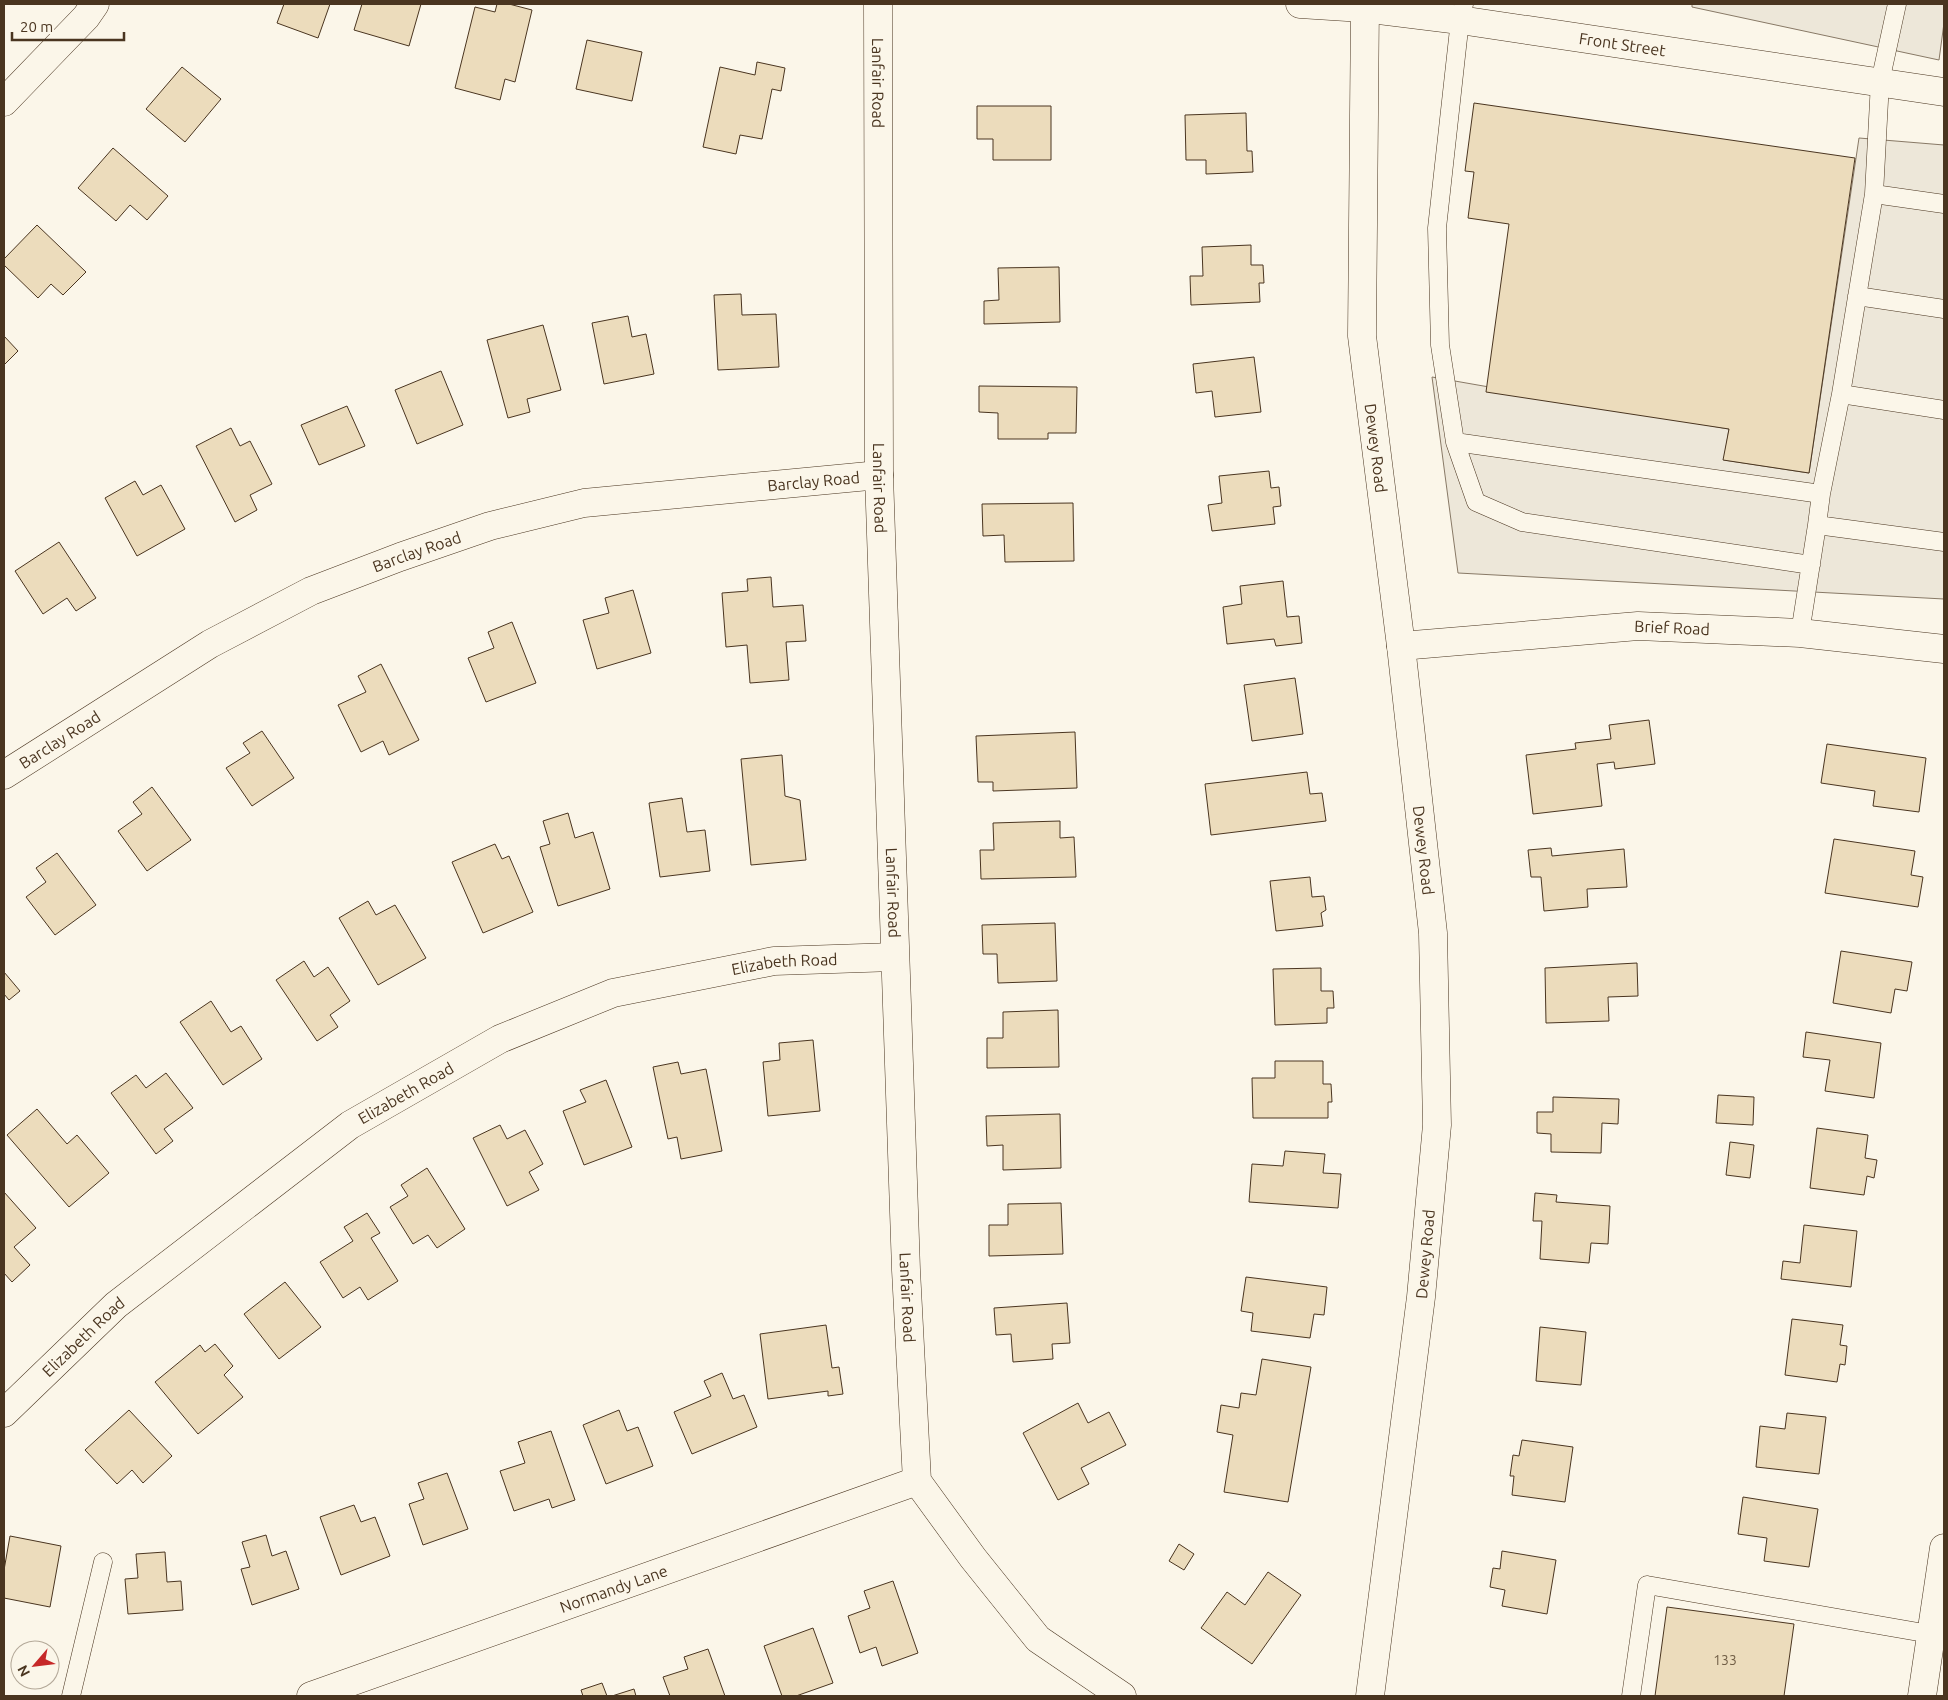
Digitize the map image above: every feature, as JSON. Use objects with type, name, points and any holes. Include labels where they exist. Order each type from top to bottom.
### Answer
[{"type":"main road","points":[[4,102],[86,17],[95,4]]},
{"type":"main road","name":"Lanfair Road","points":[[878,4],[879,475],[894,958],[906,1270],[917,1481]]},
{"type":"main road","name":"Front Street","points":[[1300,4],[1462,12],[1944,92]]},
{"type":"main road","name":"Dewey Road","points":[[1364,6],[1362,336],[1401,646],[1432,933],[1437,1125],[1422,1297],[1370,1696]]},
{"type":"main road","name":"Barclay Road","points":[[4,775],[210,644],[311,590],[490,526],[584,503],[879,475]]},
{"type":"main road","name":"Brief Road","points":[[1401,646],[1638,626],[1800,634],[1944,650]]},
{"type":"main road","name":"Elizabeth Road","points":[[4,1413],[116,1304],[350,1124],[500,1039],[613,993],[774,961],[894,958]]},
{"type":"main road","points":[[917,1481],[973,1558],[1038,1639],[1122,1696]]},
{"type":"main road","name":"Normandy Lane","points":[[312,1696],[917,1481]]},
{"type":"main road","points":[[1922,1696],[1944,1548]]},
{"type":"lane","points":[[1800,634],[1821,494],[1841,394],[1874,194],[1880,82],[1897,4]]},
{"type":"lane","points":[[1462,12],[1437,228],[1440,345],[1455,442],[1476,502],[1522,522],[1810,565]]},
{"type":"lane","points":[[1874,194],[1944,204]]},
{"type":"lane","points":[[1857,296],[1944,309]]},
{"type":"lane","points":[[1841,394],[1944,410]]},
{"type":"lane","points":[[1455,442],[1821,494]]},
{"type":"lane","points":[[1817,525],[1944,542]]},
{"type":"lane","points":[[71,1696],[103,1562]]},
{"type":"lane","points":[[1631,1696],[1647,1585],[1930,1634]]},
{"type":"shaded area","points":[[1692,4],[1944,4],[1944,23],[1939,60],[1692,7]]},
{"type":"shaded area","points":[[1859,138],[1944,145],[1944,599],[1458,573],[1432,377],[1729,429],[1724,460],[1809,473]]},
{"type":"building","points":[[284,4],[330,4],[318,38],[277,23]]},
{"type":"building","points":[[362,4],[421,4],[409,46],[354,30]]},
{"type":"building","points":[[497,4],[509,4],[532,10],[515,82],[505,79],[500,100],[455,88],[475,7],[495,12]]},
{"type":"building","points":[[587,40],[642,52],[632,101],[576,89]]},
{"type":"building","points":[[757,62],[785,68],[781,91],[772,89],[762,139],[740,135],[736,154],[703,147],[720,67],[755,75]]},
{"type":"building","points":[[182,67],[221,99],[185,142],[146,109]]},
{"type":"building","points":[[1474,103],[1855,158],[1809,473],[1723,460],[1729,429],[1486,392],[1509,224],[1468,218],[1474,172],[1465,171]]},
{"type":"building","points":[[977,106],[1051,106],[1051,160],[993,160],[993,139],[977,139]]},
{"type":"building","points":[[1246,113],[1247,151],[1252,151],[1253,172],[1206,174],[1206,160],[1186,160],[1185,115]]},
{"type":"building","points":[[113,148],[168,196],[147,220],[130,205],[116,221],[78,188]]},
{"type":"building","points":[[37,225],[86,272],[63,295],[51,284],[38,298],[4,265],[4,259]]},
{"type":"building","points":[[1251,245],[1251,265],[1263,265],[1264,283],[1259,283],[1260,302],[1191,305],[1190,276],[1203,276],[1202,247]]},
{"type":"building","points":[[1059,267],[1060,322],[984,324],[984,301],[999,300],[998,268]]},
{"type":"building","points":[[741,294],[742,315],[776,314],[779,367],[718,370],[714,295]]},
{"type":"building","points":[[628,316],[632,337],[646,334],[654,374],[604,384],[592,323]]},
{"type":"building","points":[[543,325],[561,390],[527,399],[530,412],[508,418],[487,340]]},
{"type":"building","points":[[4,336],[18,351],[4,365]]},
{"type":"building","points":[[1254,357],[1261,412],[1215,417],[1212,391],[1196,393],[1193,364]]},
{"type":"building","points":[[441,371],[463,425],[417,444],[395,390]]},
{"type":"building","points":[[979,386],[1077,387],[1076,433],[1048,433],[1048,439],[998,439],[998,413],[979,412]]},
{"type":"building","points":[[347,406],[365,446],[319,465],[301,425]]},
{"type":"building","points":[[231,428],[240,446],[250,441],[272,484],[250,495],[257,510],[235,522],[196,446]]},
{"type":"building","points":[[1269,471],[1271,488],[1279,487],[1281,506],[1273,507],[1275,524],[1212,531],[1208,505],[1222,503],[1219,476]]},
{"type":"building","points":[[135,481],[143,495],[161,485],[185,529],[137,556],[105,498]]},
{"type":"building","points":[[1073,503],[1074,561],[1005,562],[1004,535],[983,536],[982,504]]},
{"type":"building","points":[[59,542],[96,598],[76,611],[67,598],[43,614],[15,571]]},
{"type":"building","points":[[771,577],[773,607],[803,605],[806,641],[786,642],[789,680],[750,683],[747,645],[726,647],[722,593],[748,591],[747,579]]},
{"type":"building","points":[[1283,581],[1287,617],[1299,616],[1302,643],[1276,646],[1274,639],[1227,644],[1223,607],[1242,604],[1240,586]]},
{"type":"building","points":[[633,590],[651,653],[597,669],[583,620],[609,613],[605,598]]},
{"type":"building","points":[[512,622],[536,683],[486,702],[468,658],[494,648],[488,632]]},
{"type":"building","points":[[381,664],[419,740],[389,755],[383,741],[361,752],[338,705],[366,692],[358,676]]},
{"type":"building","points":[[1295,678],[1303,734],[1252,741],[1244,685]]},
{"type":"building","points":[[1649,720],[1655,764],[1615,769],[1614,762],[1597,764],[1602,806],[1533,814],[1526,755],[1576,749],[1575,743],[1611,739],[1609,725]]},
{"type":"building","points":[[262,731],[294,778],[252,806],[226,768],[250,753],[243,743]]},
{"type":"building","points":[[1075,732],[1077,788],[993,791],[993,782],[978,782],[976,736]]},
{"type":"building","points":[[1827,744],[1926,758],[1919,812],[1873,806],[1875,791],[1821,783]]},
{"type":"building","points":[[782,755],[785,796],[800,800],[806,860],[751,865],[741,759]]},
{"type":"building","points":[[1307,772],[1310,794],[1322,793],[1326,821],[1211,835],[1205,784]]},
{"type":"building","points":[[152,787],[191,840],[147,871],[118,831],[142,814],[133,802]]},
{"type":"building","points":[[682,798],[687,832],[705,830],[710,871],[660,877],[649,803]]},
{"type":"building","points":[[568,813],[575,838],[593,832],[610,889],[558,906],[540,847],[550,844],[543,821]]},
{"type":"building","points":[[1060,821],[1060,838],[1074,837],[1076,877],[981,879],[980,850],[994,850],[993,823]]},
{"type":"building","points":[[1834,839],[1915,851],[1911,875],[1923,877],[1918,907],[1825,893]]},
{"type":"building","points":[[495,844],[502,859],[509,856],[533,912],[483,933],[452,862]]},
{"type":"building","points":[[1551,848],[1552,856],[1624,849],[1627,887],[1587,889],[1588,907],[1544,911],[1541,877],[1531,877],[1528,850]]},
{"type":"building","points":[[57,853],[96,905],[55,935],[26,897],[46,882],[36,868]]},
{"type":"building","points":[[1310,877],[1312,897],[1324,896],[1326,910],[1321,913],[1323,926],[1276,931],[1270,881]]},
{"type":"building","points":[[368,901],[376,915],[395,905],[426,958],[378,985],[339,918]]},
{"type":"building","points":[[1055,923],[1057,981],[998,983],[997,954],[983,954],[982,925]]},
{"type":"building","points":[[1841,951],[1912,962],[1907,991],[1895,989],[1891,1013],[1833,1003]]},
{"type":"building","points":[[304,961],[314,977],[328,967],[350,1001],[330,1015],[338,1027],[317,1041],[276,980]]},
{"type":"building","points":[[1637,963],[1638,996],[1608,997],[1609,1021],[1546,1023],[1545,968]]},
{"type":"building","points":[[1321,968],[1321,991],[1333,991],[1334,1008],[1327,1008],[1327,1023],[1275,1025],[1273,969]]},
{"type":"building","points":[[4,972],[20,991],[9,1000],[4,994]]},
{"type":"building","points":[[211,1001],[231,1032],[241,1026],[262,1059],[223,1085],[180,1022]]},
{"type":"building","points":[[1058,1010],[1059,1067],[987,1068],[987,1038],[1003,1038],[1003,1012]]},
{"type":"building","points":[[1806,1032],[1881,1043],[1874,1098],[1825,1091],[1830,1060],[1803,1057]]},
{"type":"building","points":[[813,1040],[820,1111],[768,1116],[763,1062],[780,1060],[779,1043]]},
{"type":"building","points":[[1275,1061],[1323,1061],[1323,1084],[1331,1084],[1332,1102],[1328,1102],[1328,1118],[1253,1118],[1252,1078],[1275,1078]]},
{"type":"building","points":[[678,1062],[681,1074],[706,1069],[722,1151],[681,1159],[677,1137],[668,1139],[653,1067]]},
{"type":"building","points":[[166,1073],[193,1108],[164,1129],[173,1141],[156,1154],[111,1093],[136,1075],[146,1088]]},
{"type":"building","points":[[606,1080],[632,1147],[584,1165],[563,1111],[586,1102],[580,1090]]},
{"type":"building","points":[[1718,1095],[1754,1097],[1753,1125],[1716,1123]]},
{"type":"building","points":[[1553,1097],[1619,1099],[1618,1124],[1602,1123],[1601,1153],[1551,1152],[1551,1134],[1537,1133],[1537,1112],[1553,1112]]},
{"type":"building","points":[[37,1109],[67,1144],[77,1135],[109,1173],[69,1207],[7,1135]]},
{"type":"building","points":[[1060,1114],[1061,1168],[1003,1170],[1003,1145],[987,1146],[986,1116]]},
{"type":"building","points":[[500,1125],[507,1139],[525,1130],[543,1164],[529,1172],[539,1190],[507,1206],[473,1138]]},
{"type":"building","points":[[1817,1128],[1868,1135],[1865,1158],[1877,1160],[1874,1178],[1867,1176],[1864,1195],[1810,1188]]},
{"type":"building","points":[[1730,1142],[1754,1145],[1750,1178],[1726,1175]]},
{"type":"building","points":[[1285,1151],[1325,1154],[1323,1173],[1341,1174],[1338,1208],[1249,1202],[1252,1164],[1283,1166]]},
{"type":"building","points":[[427,1168],[465,1229],[437,1248],[428,1235],[413,1244],[390,1207],[408,1196],[401,1185]]},
{"type":"building","points":[[4,1192],[36,1228],[14,1247],[30,1265],[12,1282],[4,1273]]},
{"type":"building","points":[[1535,1193],[1557,1195],[1556,1202],[1610,1206],[1608,1244],[1591,1243],[1589,1263],[1540,1259],[1542,1221],[1533,1221]]},
{"type":"building","points":[[1061,1203],[1063,1254],[989,1256],[989,1225],[1008,1225],[1008,1204]]},
{"type":"building","points":[[367,1213],[380,1233],[371,1238],[398,1281],[368,1300],[360,1287],[343,1298],[320,1262],[353,1241],[344,1227]]},
{"type":"building","points":[[1804,1225],[1857,1231],[1851,1287],[1781,1279],[1783,1261],[1800,1263]]},
{"type":"building","points":[[1246,1277],[1327,1287],[1324,1315],[1314,1314],[1310,1338],[1251,1331],[1253,1313],[1241,1311]]},
{"type":"building","points":[[285,1282],[321,1327],[279,1359],[244,1314]]},
{"type":"building","points":[[1067,1303],[1070,1343],[1052,1344],[1053,1359],[1013,1362],[1011,1334],[996,1335],[994,1308]]},
{"type":"building","points":[[1792,1319],[1843,1325],[1840,1345],[1847,1346],[1845,1365],[1840,1364],[1837,1382],[1785,1375]]},
{"type":"building","points":[[826,1325],[832,1368],[839,1367],[843,1394],[828,1396],[828,1391],[768,1399],[760,1334]]},
{"type":"building","points":[[1540,1327],[1586,1332],[1581,1385],[1536,1381]]},
{"type":"building","points":[[215,1344],[233,1366],[224,1375],[243,1397],[198,1434],[155,1382],[200,1345],[205,1352]]},
{"type":"building","points":[[1262,1359],[1311,1367],[1288,1502],[1224,1492],[1233,1435],[1217,1432],[1221,1405],[1239,1408],[1241,1393],[1256,1395]]},
{"type":"building","points":[[722,1373],[733,1399],[744,1395],[757,1427],[692,1454],[674,1412],[711,1396],[704,1381]]},
{"type":"building","points":[[1078,1403],[1088,1423],[1109,1412],[1126,1445],[1081,1468],[1089,1484],[1058,1500],[1023,1433]]},
{"type":"building","points":[[129,1410],[172,1456],[143,1483],[132,1470],[117,1484],[85,1450]]},
{"type":"building","points":[[619,1410],[627,1431],[638,1427],[653,1466],[606,1484],[583,1425]]},
{"type":"building","points":[[1787,1413],[1826,1417],[1819,1474],[1756,1467],[1760,1426],[1785,1429]]},
{"type":"building","points":[[551,1431],[575,1500],[552,1508],[549,1499],[514,1511],[500,1471],[525,1463],[518,1442]]},
{"type":"building","points":[[1522,1440],[1573,1447],[1565,1502],[1512,1495],[1514,1476],[1510,1476],[1513,1455],[1519,1456]]},
{"type":"building","points":[[447,1473],[468,1529],[423,1545],[409,1504],[424,1499],[418,1483]]},
{"type":"building","points":[[1743,1497],[1818,1509],[1809,1567],[1764,1561],[1767,1538],[1738,1534]]},
{"type":"building","points":[[354,1505],[361,1522],[375,1517],[390,1556],[341,1575],[320,1517]]},
{"type":"building","points":[[266,1535],[272,1556],[286,1551],[299,1589],[252,1605],[241,1569],[250,1567],[242,1542]]},
{"type":"building","points":[[10,1536],[61,1546],[50,1607],[4,1598],[4,1570]]},
{"type":"building","points":[[1179,1544],[1194,1554],[1184,1570],[1169,1561]]},
{"type":"building","points":[[1502,1551],[1556,1560],[1547,1614],[1502,1606],[1505,1590],[1490,1587],[1493,1568],[1500,1569]]},
{"type":"building","points":[[165,1552],[167,1582],[181,1581],[183,1610],[128,1614],[125,1579],[138,1578],[136,1554]]},
{"type":"building","points":[[1268,1572],[1301,1595],[1252,1664],[1201,1628],[1227,1592],[1245,1605]]},
{"type":"building","points":[[893,1581],[918,1653],[882,1666],[876,1647],[860,1653],[848,1616],[870,1608],[864,1591]]},
{"type":"building","points":[[1667,1607],[1794,1624],[1784,1696],[1655,1696]]},
{"type":"building","points":[[813,1628],[833,1683],[796,1696],[782,1696],[764,1646]]},
{"type":"building","points":[[708,1649],[725,1696],[670,1696],[663,1677],[688,1669],[684,1657]]},
{"type":"building","points":[[602,1683],[607,1696],[583,1696],[581,1690]]},
{"type":"building","points":[[634,1689],[636,1696],[612,1696]]}]
